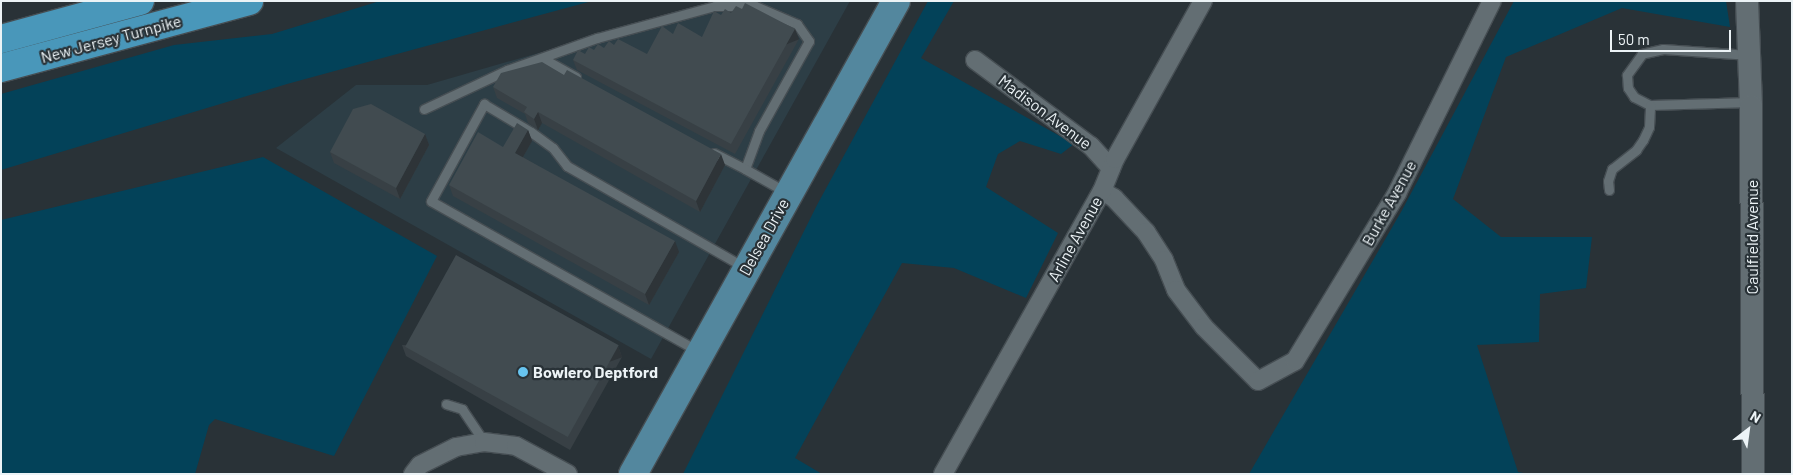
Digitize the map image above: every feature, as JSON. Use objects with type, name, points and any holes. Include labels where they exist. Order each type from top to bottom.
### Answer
[{"type":"highway","name":"New Jersey Turnpike","points":[[1,39],[140,1]]},
{"type":"highway","name":"New Jersey Turnpike","points":[[1,68],[249,1]]},
{"type":"main road","name":"Delsea Drive","points":[[633,474],[896,1]]},
{"type":"street","name":"Arline Avenue","points":[[943,474],[1102,190],[1111,168],[1202,1]]},
{"type":"street","name":"Burke Avenue","points":[[1102,190],[1114,198],[1146,232],[1164,260],[1176,290],[1204,327],[1258,380],[1295,361],[1397,193],[1492,1]]},
{"type":"street","name":"Caulfield Avenue","points":[[1747,1],[1751,102],[1753,474]]},
{"type":"street","name":"Madison Avenue","points":[[976,60],[1091,146],[1111,168]]},
{"type":"street","points":[[413,474],[420,465],[456,447],[484,442],[516,446],[568,474]]},
{"type":"lane","points":[[424,109],[452,93],[597,38],[715,6],[755,6],[797,24],[809,41],[759,131],[745,169]]},
{"type":"lane","points":[[1749,55],[1663,49],[1642,54],[1627,74],[1628,88],[1634,97],[1650,105],[1751,102]]},
{"type":"lane","points":[[542,58],[585,82]]},
{"type":"lane","points":[[700,352],[431,201],[484,104],[531,132],[553,148],[566,166],[747,268]]},
{"type":"lane","points":[[1609,190],[1608,181],[1612,169],[1636,150],[1646,133],[1650,105]]},
{"type":"lane","points":[[704,148],[789,194]]},
{"type":"lane","points":[[446,404],[462,409],[484,442]]},
{"type":"shaded area","points":[[380,1],[592,1],[287,84],[1,170],[1,94],[174,45],[272,34]]},
{"type":"shaded area","points":[[719,1],[850,1],[651,359],[276,148],[356,85],[427,85]]},
{"type":"shaded area","points":[[928,1],[954,1],[921,58],[1074,144],[1061,154],[1020,141],[998,154],[986,187],[1058,233],[1026,298],[954,268],[902,263],[795,458],[822,474],[683,474],[817,205]]},
{"type":"shaded area","points":[[1514,1],[1726,1],[1730,27],[1622,8],[1506,57],[1453,199],[1501,237],[1592,237],[1586,288],[1540,294],[1539,342],[1477,345],[1518,472],[1528,474],[1249,474],[1401,212]]},
{"type":"shaded area","points":[[263,157],[437,256],[334,456],[215,419],[209,425],[195,474],[1,474],[1,220]]},
{"type":"building","points":[[745,3],[795,29],[731,144],[573,60],[578,50],[585,54],[589,47],[594,50],[598,44],[604,48],[609,41],[614,45],[618,39],[647,54],[662,26],[673,34],[678,23],[702,37],[714,11],[721,15],[725,9],[731,13],[736,6],[742,9]]},
{"type":"building","points":[[542,62],[564,75],[567,70],[721,154],[696,201],[538,112],[534,119],[524,112],[527,107],[493,87],[501,73]]},
{"type":"building","points":[[371,104],[425,134],[396,188],[330,152],[353,109]]},
{"type":"building","points":[[517,123],[528,130],[515,153],[675,241],[645,294],[449,185],[478,132],[503,147]]},
{"type":"building","name":"Bowlero Deptford","points":[[456,255],[619,345],[568,437],[405,347]]},
{"type":"place","name":"Bowlero Deptford","points":[[523,372]]}]
